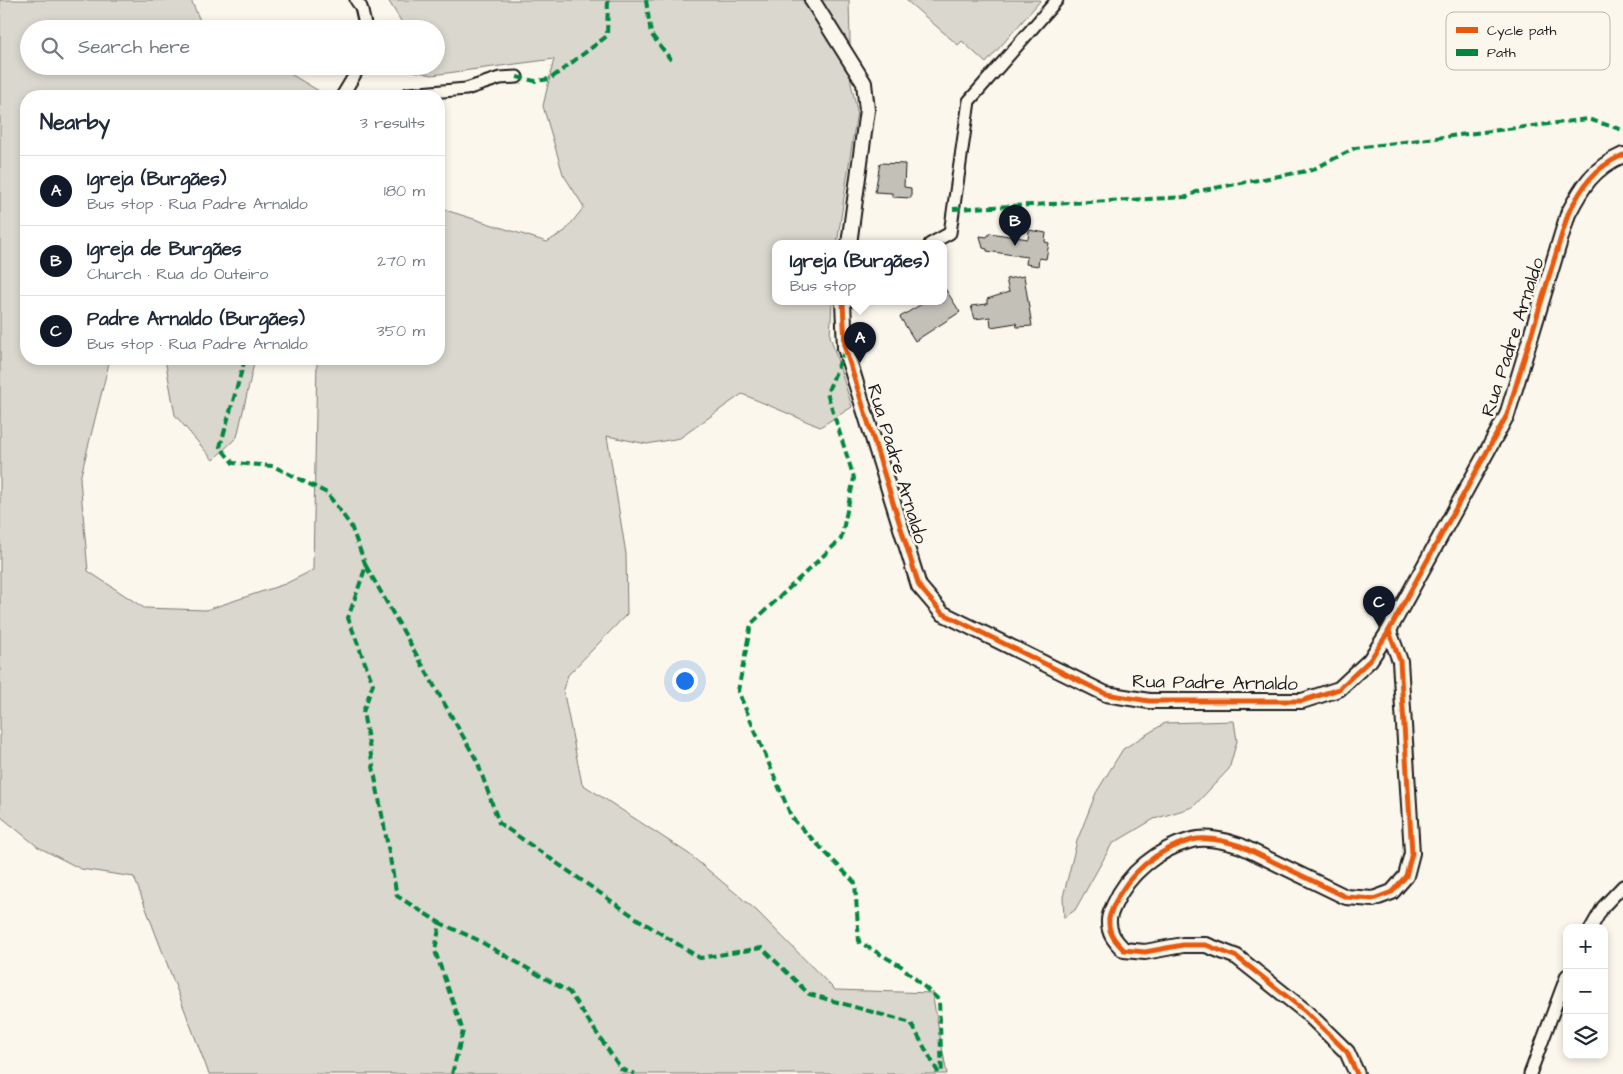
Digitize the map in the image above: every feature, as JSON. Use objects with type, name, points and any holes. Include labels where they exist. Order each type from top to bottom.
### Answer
[{"type":"street","points":[[356,0],[361,8],[364,20]]},
{"type":"street","points":[[812,0],[864,83],[867,110],[850,240]]},
{"type":"street","points":[[937,240],[950,232],[969,101],[1057,0]]},
{"type":"street","points":[[346,90],[355,75]]},
{"type":"street","points":[[445,91],[466,89],[500,78],[517,77]]},
{"type":"street","name":"Rua Padre Arnaldo","points":[[843,305],[845,348],[919,586],[942,613],[1106,694],[1149,701],[1302,701],[1339,688],[1370,660],[1389,631],[1506,415],[1568,214],[1582,185],[1611,160],[1623,155]]},
{"type":"street","points":[[1357,1074],[1347,1052],[1305,1011],[1237,957],[1206,945],[1183,945],[1146,952],[1124,950],[1112,938],[1108,919],[1118,898],[1140,867],[1164,850],[1193,840],[1223,840],[1241,846],[1346,896],[1373,899],[1392,892],[1406,876],[1412,853],[1400,662],[1389,631]]},
{"type":"street","points":[[1593,924],[1603,907],[1623,886]]},
{"type":"street","points":[[1530,1074],[1563,986]]},
{"type":"shaded area","points":[[0,0],[191,0],[200,20],[20,20],[20,75],[292,75],[317,90],[20,90],[20,365],[108,365],[80,479],[88,571],[144,608],[206,610],[285,584],[313,570],[317,365],[445,365],[445,210],[547,242],[565,231],[584,207],[563,174],[543,106],[554,59],[445,73],[445,20],[400,20],[388,0],[849,0],[851,83],[857,111],[838,240],[772,240],[772,305],[832,305],[830,336],[852,407],[820,427],[742,394],[680,438],[647,444],[607,436],[626,554],[627,614],[568,675],[563,689],[582,784],[689,854],[757,911],[835,990],[932,993],[947,1074],[209,1074],[134,877],[81,869],[38,847],[0,816]]},
{"type":"shaded area","points":[[906,0],[1041,0],[986,63],[962,41],[958,45]]},
{"type":"shaded area","points":[[166,365],[254,365],[237,437],[213,460],[175,415]]},
{"type":"shaded area","points":[[1234,721],[1237,741],[1229,769],[1193,807],[1154,819],[1112,844],[1075,910],[1064,918],[1063,897],[1077,841],[1096,793],[1123,749],[1165,723]]},
{"type":"building","points":[[880,163],[905,164],[904,187],[911,188],[911,198],[892,197],[892,193],[875,192]]},
{"type":"building","points":[[1029,230],[1046,233],[1045,242],[1049,243],[1046,259],[1039,258],[1038,266],[1026,264],[1027,257],[987,251],[987,249],[983,248],[980,236],[987,237],[990,233],[1028,239]]},
{"type":"building","points":[[1024,276],[1032,326],[1017,327],[1016,323],[991,327],[990,317],[975,319],[971,306],[987,304],[987,299],[1009,292],[1006,279]]},
{"type":"building","points":[[947,292],[960,312],[915,341],[900,317],[920,305],[947,305]]},
{"type":"marked path","points":[[517,77],[535,81],[550,79],[607,36],[608,0]]},
{"type":"marked path","points":[[646,0],[651,34],[671,60]]},
{"type":"marked path","points":[[953,209],[1187,197],[1198,191],[1312,170],[1355,148],[1588,119],[1623,130]]},
{"type":"marked path","points":[[845,350],[827,393],[854,478],[841,539],[751,624],[738,691],[792,818],[855,883],[859,942],[901,966],[939,1000],[942,1074]]},
{"type":"marked path","points":[[243,365],[220,447],[233,463],[273,466],[327,493],[351,526],[366,566],[348,618],[373,684],[363,712],[397,896],[440,923]]},
{"type":"marked path","points":[[366,566],[477,761],[499,823],[636,918],[700,958],[762,948],[809,994],[911,1023],[939,1074]]},
{"type":"marked path","points":[[452,1074],[463,1031],[435,951],[440,923],[476,939],[569,992],[621,1069],[635,1074]]},
{"type":"cycle path","points":[[843,305],[845,348],[919,586],[942,613],[1106,694],[1149,701],[1302,701],[1339,689],[1370,660],[1387,634],[1507,415],[1568,214],[1578,195],[1596,172],[1623,155]]},
{"type":"cycle path","points":[[1357,1074],[1347,1052],[1305,1011],[1237,957],[1206,945],[1183,945],[1145,952],[1124,950],[1111,933],[1109,918],[1120,893],[1146,864],[1167,849],[1198,839],[1217,840],[1241,846],[1346,897],[1373,899],[1392,892],[1406,876],[1412,853],[1400,661],[1389,631]]},
{"type":"place","name":"Igreja de Burgães","points":[[1015,246]]},
{"type":"place","name":"Igreja (Burgães)","points":[[860,363]]},
{"type":"place","name":"Padre Arnaldo (Burgães)","points":[[1379,627]]}]
